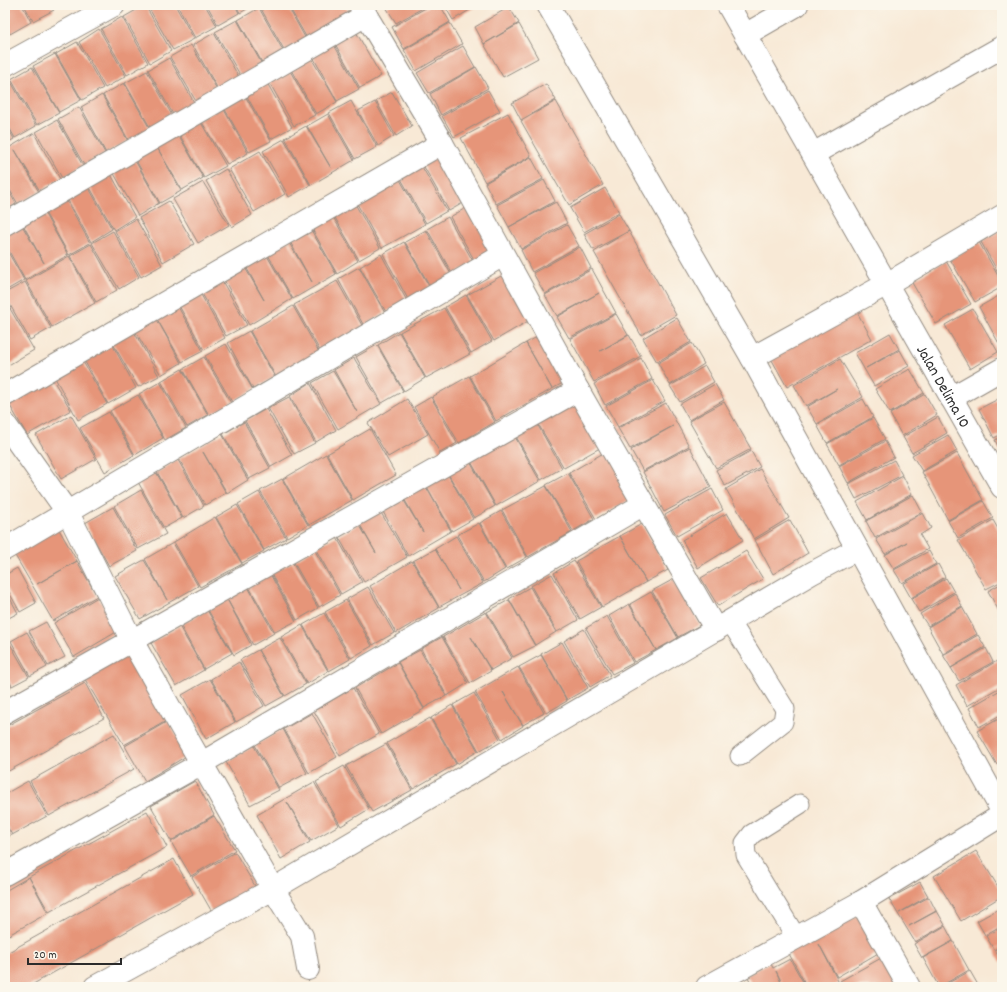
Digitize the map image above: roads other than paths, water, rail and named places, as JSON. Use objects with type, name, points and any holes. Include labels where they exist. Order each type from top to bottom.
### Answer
[{"type":"street","points":[[5,65],[114,5]]},
{"type":"street","points":[[548,5],[752,358],[1002,811]]},
{"type":"street","name":"Jalan Delima 10","points":[[728,5],[1002,487]]},
{"type":"street","points":[[745,35],[797,5]]},
{"type":"street","points":[[5,224],[363,10],[442,144],[578,390],[644,504],[723,626]]},
{"type":"street","points":[[813,154],[1002,47]]},
{"type":"street","points":[[5,395],[442,144]]},
{"type":"street","points":[[752,358],[887,284],[1002,216]]},
{"type":"street","points":[[5,550],[503,255]]},
{"type":"street","points":[[951,398],[1002,369]]},
{"type":"street","points":[[5,712],[578,390]]},
{"type":"street","points":[[5,424],[68,513],[132,641],[273,889],[302,936],[308,969]]},
{"type":"street","points":[[5,874],[202,763],[644,504]]},
{"type":"street","points":[[95,987],[273,889],[857,549]]},
{"type":"street","points":[[707,987],[861,902],[1002,816]]},
{"type":"street","points":[[861,902],[909,987]]},
{"type":"lane","points":[[723,626],[785,709],[783,722],[740,756]]},
{"type":"lane","points":[[796,937],[746,855],[746,843],[752,834],[800,804]]}]
